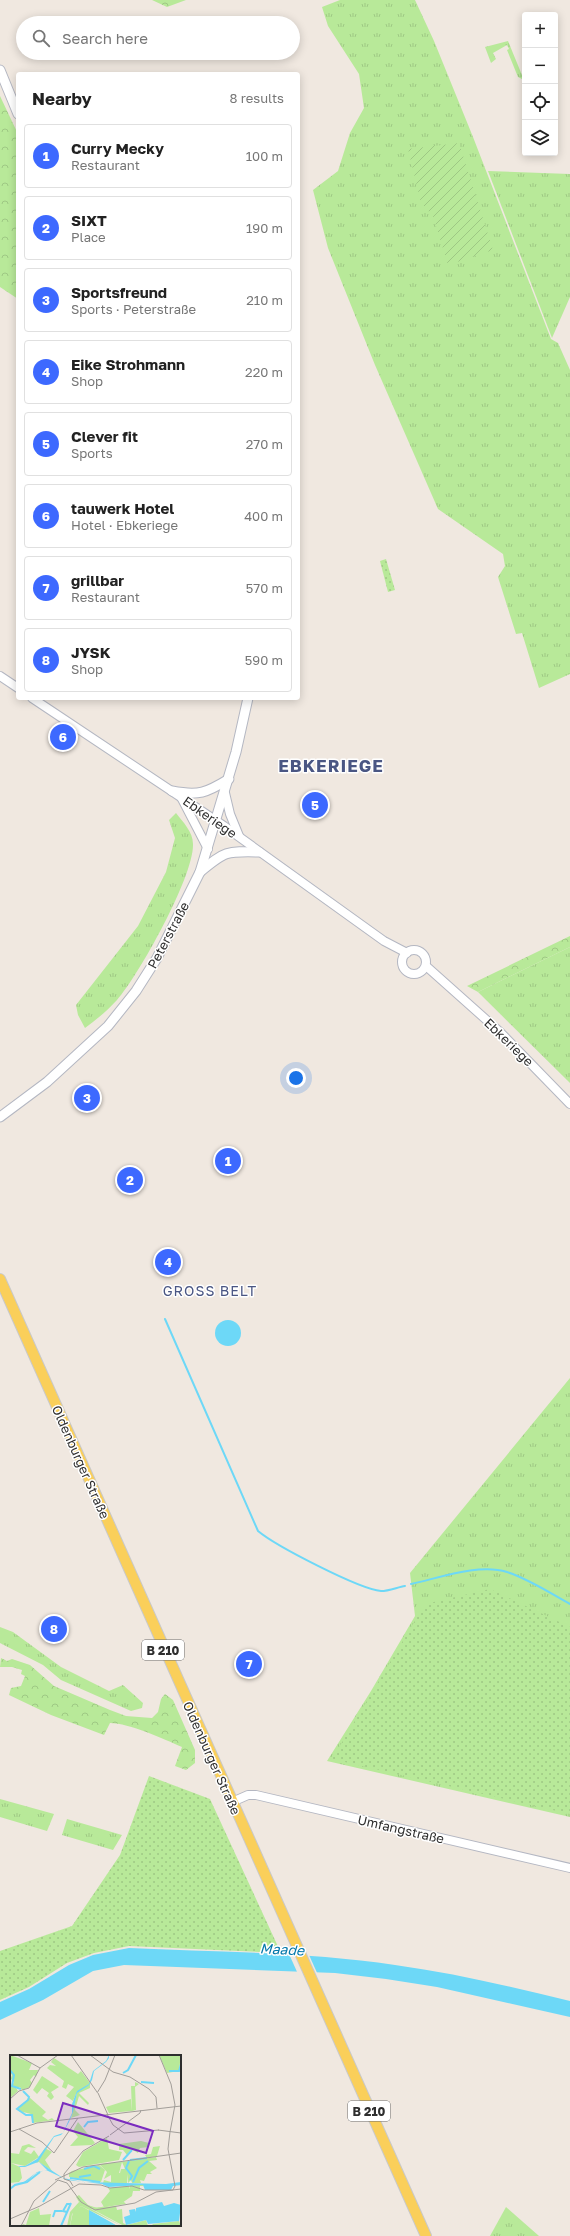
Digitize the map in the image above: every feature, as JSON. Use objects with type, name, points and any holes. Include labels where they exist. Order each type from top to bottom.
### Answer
[{"type":"main road","points":[[0,70],[16,109]]},
{"type":"main road","name":"Peterstraße","points":[[0,1117],[68,1064],[113,1020],[136,991],[157,958],[200,872],[229,779],[244,721],[248,700]]},
{"type":"main road","points":[[172,791],[192,795],[202,793],[229,779]]},
{"type":"main road","points":[[200,872],[222,854],[227,852],[259,852]]},
{"type":"main road","name":"Oldenburger Straße","points":[[0,1279],[297,1950],[426,2236]]},
{"type":"street","points":[[0,676],[16,687]]},
{"type":"street","name":"Ebkeriege","points":[[35,700],[240,837],[405,956]]},
{"type":"street","points":[[224,793],[230,814],[240,837]]},
{"type":"street","points":[[181,797],[208,849]]},
{"type":"street","points":[[414,950],[421,952],[425,956],[426,966],[421,973],[412,974],[407,972],[403,967],[405,956],[414,950]]},
{"type":"street","name":"Ebkeriege","points":[[426,966],[500,1032],[570,1104]]},
{"type":"street","name":"Ebkeriege","points":[[421,973],[445,983]]},
{"type":"street","name":"Umfangstraße","points":[[232,1802],[248,1795],[256,1795],[570,1868]]},
{"type":"green space","points":[[152,0],[186,0],[167,7]]},
{"type":"green space","points":[[340,0],[415,0],[434,41],[473,137],[551,339],[558,343],[570,370],[570,674],[539,688],[522,633],[516,634],[498,577],[505,566],[503,554],[438,509],[375,365],[328,248],[313,190],[338,171],[350,133],[364,108],[359,74],[328,26],[322,7]]},
{"type":"green space","points":[[508,41],[522,75],[522,79],[518,77],[507,50],[509,49],[507,45],[493,53],[496,59],[491,63],[485,47]]},
{"type":"green space","points":[[0,96],[16,130],[16,298],[0,287]]},
{"type":"green space","points":[[459,143],[493,250],[448,265],[433,216],[421,203],[408,149]]},
{"type":"green space","points":[[488,171],[570,174],[570,297],[552,338]]},
{"type":"green space","points":[[386,559],[395,590],[388,592],[380,561]]},
{"type":"green space","points":[[176,813],[189,831],[193,840],[191,859],[185,878],[164,925],[127,987],[110,1007],[85,1028],[78,1015],[76,1005],[138,926],[166,872],[175,838],[169,820]]},
{"type":"green space","points":[[570,936],[570,947],[478,992],[467,986]]},
{"type":"green space","points":[[570,947],[570,1083],[478,992]]},
{"type":"green space","points":[[570,1378],[570,1817],[327,1761],[371,1691],[415,1616],[410,1573]]},
{"type":"green space","points":[[490,1589],[570,1627],[570,1814],[332,1759],[425,1604]]},
{"type":"green space","points":[[0,1627],[13,1632],[61,1667],[109,1691],[123,1685],[143,1703],[142,1708],[131,1711],[61,1680],[43,1665],[0,1643]]},
{"type":"green space","points":[[1,1658],[7,1661],[12,1659],[30,1665],[54,1686],[126,1716],[152,1718],[158,1712],[161,1699],[165,1694],[173,1700],[195,1750],[195,1763],[186,1770],[175,1766],[182,1747],[146,1732],[127,1726],[110,1723],[104,1735],[51,1715],[9,1695],[11,1688],[21,1686],[25,1676],[21,1674],[22,1670],[12,1667],[0,1667]]},
{"type":"green space","points":[[149,1776],[210,1799],[281,1953],[129,1946],[94,1953],[67,1963],[29,1987],[0,2000],[0,1951],[72,1926],[120,1855]]},
{"type":"green space","points":[[0,1799],[54,1814],[47,1831],[0,1817]]},
{"type":"green space","points":[[67,1819],[122,1835],[113,1850],[62,1835]]},
{"type":"green space","points":[[506,2207],[539,2236],[490,2236]]},
{"type":"water","points":[[228,1320],[237,1324],[241,1333],[237,1342],[228,1346],[219,1342],[215,1333],[219,1324]]},
{"type":"water","points":[[129,1948],[330,1957],[417,1968],[483,1981],[570,2001],[570,2017],[437,1987],[335,1973],[124,1965],[93,1971],[43,2000],[0,2020],[0,2002],[29,1989],[69,1965],[93,1955]]},
{"type":"pier","points":[[289,1954],[309,1955],[318,1975],[298,1974]]},
{"type":"waterway","points":[[165,1319],[258,1531],[299,1556],[355,1583],[381,1591],[405,1586]]},
{"type":"waterway","points":[[411,1584],[459,1572],[484,1569],[496,1570],[507,1572],[523,1578],[570,1604]]},
{"type":"place","name":"tauwerk Hotel","points":[[63,737]]},
{"type":"place","name":"Clever fit","points":[[315,805]]},
{"type":"place","name":"Sportsfreund","points":[[87,1098]]},
{"type":"place","name":"Curry Mecky","points":[[228,1161]]},
{"type":"place","name":"SIXT","points":[[130,1180]]},
{"type":"place","name":"Eike Strohmann","points":[[168,1262]]},
{"type":"place","name":"JYSK","points":[[54,1629]]},
{"type":"place","name":"grillbar","points":[[249,1664]]},
{"type":"district","name":"EBKERIEGE","points":[[331,765]]},
{"type":"district","name":"GROSS BELT","points":[[210,1290]]},
{"type":"water label","name":"Maade","points":[[282,1949]]}]
